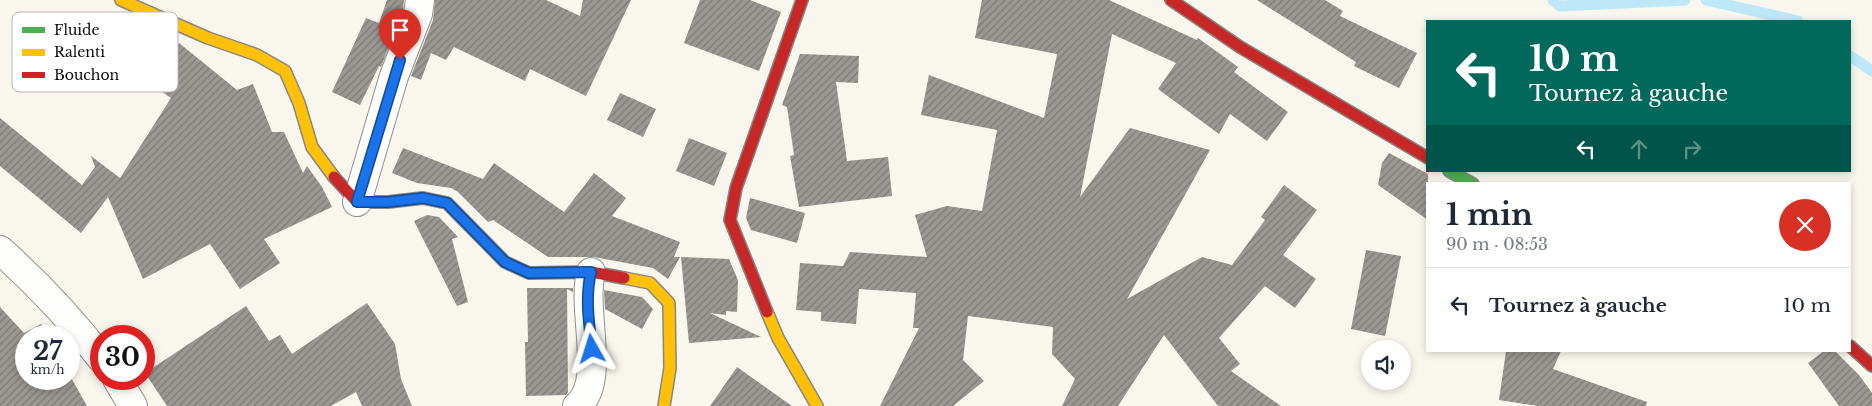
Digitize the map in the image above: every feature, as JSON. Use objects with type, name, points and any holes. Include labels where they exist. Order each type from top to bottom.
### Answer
[{"type":"street","points":[[121,0],[148,12]]},
{"type":"street","points":[[357,202],[394,76],[418,14],[420,0]]},
{"type":"street","points":[[802,0],[736,188],[730,220],[778,338],[817,406]]},
{"type":"street","points":[[1171,0],[1240,47],[1426,157]]},
{"type":"street","points":[[178,25],[208,38],[257,55],[285,72],[299,104],[312,147],[357,202],[388,202],[423,198],[447,203],[505,262],[529,273],[591,272],[650,284],[669,303],[671,337],[668,389],[664,406]]},
{"type":"street","points":[[1451,172],[1469,182]]},
{"type":"street","points":[[0,250],[66,315],[90,344]]},
{"type":"street","points":[[577,406],[588,395],[593,372],[588,313],[588,284],[591,272]]},
{"type":"street","points":[[1851,347],[1872,366]]},
{"type":"street","points":[[124,390],[133,406]]},
{"type":"building","points":[[387,0],[404,0],[403,10],[381,67],[379,66],[360,105],[332,92],[366,18],[379,23]]},
{"type":"building","points":[[435,0],[546,0],[580,16],[583,0],[631,0],[586,96],[530,69],[525,81],[454,47],[446,60],[431,53],[421,80],[411,76],[433,20]]},
{"type":"building","points":[[700,0],[750,0],[781,12],[759,71],[684,43]]},
{"type":"building","points":[[982,0],[1109,0],[1197,40],[1198,38],[1238,67],[1234,72],[1288,112],[1267,141],[1230,114],[1219,134],[1158,89],[1176,63],[1112,34],[1080,197],[1130,128],[1210,150],[1127,299],[1202,257],[1232,265],[1265,220],[1261,217],[1284,185],[1317,210],[1283,255],[1316,279],[1295,308],[1265,286],[1219,338],[1240,364],[1231,371],[1281,406],[1218,406],[1164,335],[1118,406],[1062,406],[1075,379],[1052,354],[1053,327],[968,316],[963,360],[984,381],[953,406],[880,406],[919,328],[913,328],[916,293],[859,289],[856,324],[821,321],[821,312],[796,310],[800,263],[843,266],[850,252],[927,257],[915,215],[947,206],[982,211],[997,130],[921,115],[929,75],[1044,118],[1057,54],[975,38]]},
{"type":"building","points":[[1257,0],[1325,0],[1343,11],[1340,16],[1417,53],[1399,88],[1354,66],[1356,62]]},
{"type":"building","points":[[178,42],[237,90],[253,84],[272,132],[284,132],[303,173],[307,166],[322,187],[332,207],[264,239],[280,263],[240,289],[210,244],[143,279],[108,197],[81,233],[0,166],[0,118],[82,185],[95,167],[91,156],[120,178],[171,98],[162,92],[178,92]]},
{"type":"building","points":[[800,54],[859,56],[858,83],[836,82],[847,161],[888,157],[892,196],[799,207],[790,156],[794,155],[787,107],[782,105]]},
{"type":"building","points":[[620,93],[656,109],[643,137],[607,120]]},
{"type":"building","points":[[689,138],[727,153],[714,186],[676,171]]},
{"type":"building","points":[[403,148],[483,179],[494,163],[564,212],[594,173],[626,198],[612,216],[680,242],[674,257],[680,257],[668,279],[653,268],[594,257],[548,257],[493,220],[488,222],[458,192],[451,188],[417,183],[392,173]]},
{"type":"building","points":[[1389,153],[1428,174],[1428,182],[1426,182],[1426,219],[1378,185],[1382,163]]},
{"type":"building","points":[[750,198],[805,213],[797,243],[751,230],[746,218]]},
{"type":"building","points":[[427,215],[439,217],[458,237],[452,239],[468,302],[457,306],[414,221]]},
{"type":"building","points":[[1366,250],[1401,256],[1385,336],[1351,329]]},
{"type":"building","points":[[681,257],[729,259],[738,280],[737,312],[726,311],[726,315],[710,313],[761,337],[689,343]]},
{"type":"building","points":[[527,288],[573,288],[573,292],[567,289],[568,392],[566,395],[526,396]]},
{"type":"building","points":[[604,290],[642,297],[653,309],[642,329],[605,309]]},
{"type":"building","points":[[367,303],[395,344],[401,379],[412,406],[362,406],[356,392],[331,406],[167,406],[155,388],[155,366],[246,306],[269,341],[280,335],[292,354]]},
{"type":"building","points":[[0,307],[17,325],[15,325],[15,390],[78,390],[87,406],[0,406]]},
{"type":"building","points":[[1506,352],[1561,352],[1553,369],[1647,402],[1646,406],[1538,406],[1499,400]]},
{"type":"building","points":[[1823,352],[1836,352],[1859,375],[1872,393],[1872,406],[1839,406],[1808,363]]},
{"type":"building","points":[[737,367],[792,406],[710,406]]},
{"type":"waterway","points":[[1553,0],[1560,6],[1685,0]]},
{"type":"waterway","points":[[1706,0],[1794,20]]},
{"type":"waterway","points":[[1851,57],[1872,71]]},
{"type":"traffic: fast","points":[[1451,172],[1469,182]]},
{"type":"traffic: slow","points":[[121,0],[148,12]]},
{"type":"traffic: slow","points":[[178,25],[208,38],[257,55],[285,71],[299,103],[312,147],[334,177]]},
{"type":"traffic: slow","points":[[624,278],[650,283],[669,303],[670,368],[664,406]]},
{"type":"traffic: slow","points":[[767,312],[778,338],[817,406]]},
{"type":"traffic: jam","points":[[767,312],[730,220],[736,188],[802,0]]},
{"type":"traffic: jam","points":[[1171,0],[1240,47],[1426,157]]},
{"type":"traffic: jam","points":[[334,177],[357,202],[388,202],[423,198],[447,203],[505,262],[529,273],[591,272],[624,278]]},
{"type":"traffic: jam","points":[[1851,347],[1872,366]]},
{"type":"route","points":[[400,60],[357,202],[388,202],[423,198],[447,203],[466,220],[505,262],[529,273],[591,272],[588,284],[588,313],[592,349]]}]
